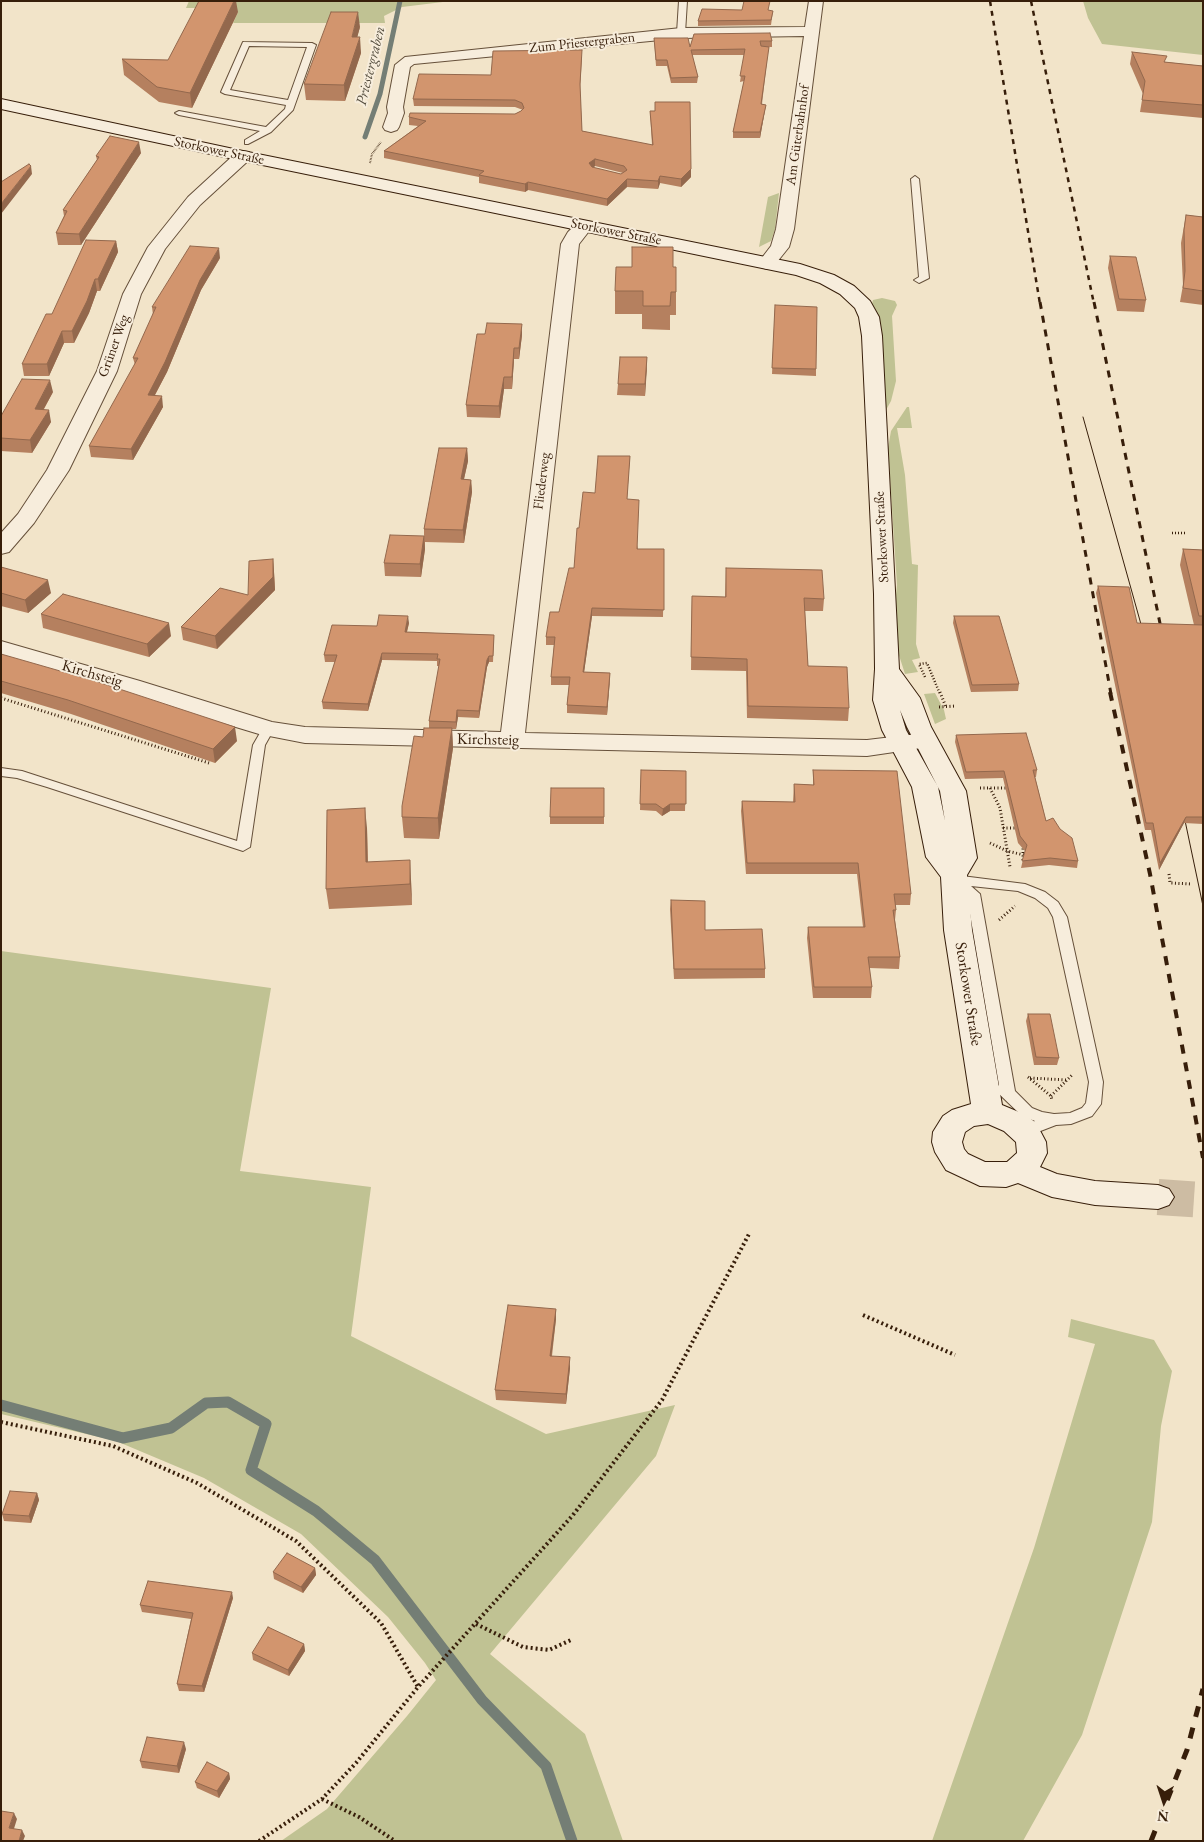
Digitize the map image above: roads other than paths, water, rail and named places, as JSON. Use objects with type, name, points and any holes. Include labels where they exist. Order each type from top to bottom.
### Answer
[{"type":"street","name":"Am Güterbahnhof","points":[[767,263],[780,247],[785,229],[816,1]]},
{"type":"street","name":"Zum Priestergraben","points":[[416,114],[394,120],[403,66],[410,60],[681,34],[812,31]]},
{"type":"street","name":"Storkower Straße","points":[[1,104],[367,182],[800,270],[828,279],[863,305],[869,317],[874,361],[887,669],[885,700],[894,730],[914,743],[939,857],[954,877],[958,930],[998,1103]]},
{"type":"street","name":"Grüner Weg","points":[[1,548],[26,518],[58,470],[107,371],[132,294],[157,247],[194,201],[240,155]]},
{"type":"street","name":"Fliederweg","points":[[512,741],[570,244],[574,236],[584,226]]},
{"type":"street","name":"Kirchsteig","points":[[1,648],[132,686],[268,729],[305,736],[867,748],[914,743]]},
{"type":"street","points":[[998,1103],[1002,1116],[1025,1131],[1031,1142],[1032,1153],[1027,1162],[1018,1170],[1006,1175],[980,1174],[957,1162],[950,1152],[947,1142],[948,1132],[954,1124],[963,1118],[998,1103]]},
{"type":"street","points":[[1018,1170],[1052,1185],[1095,1193],[1158,1197]]},
{"type":"lane","points":[[681,34],[684,1]]},
{"type":"lane","points":[[240,155],[289,110],[312,45],[246,44],[226,92],[291,103]]},
{"type":"lane","points":[[179,113],[268,130]]},
{"type":"lane","points":[[915,178],[924,278],[919,280]]},
{"type":"lane","points":[[1,772],[18,774],[52,784],[243,847],[259,745],[268,729]]},
{"type":"lane","points":[[954,877],[1008,880],[1040,895],[1053,905],[1060,917],[1096,1082],[1093,1104],[1087,1112],[1071,1118],[1054,1120],[1025,1131]]},
{"type":"lane","points":[[954,877],[973,894],[976,908],[992,1072]]},
{"type":"lane","points":[[976,908],[982,895],[990,888],[1008,880]]},
{"type":"lane","points":[[998,1103],[1054,1120]]},
{"type":"waterway","name":"Priestergraben","points":[[365,137],[380,94],[400,1]]},
{"type":"waterway","points":[[1,1405],[123,1438],[171,1428],[206,1403],[228,1402],[266,1424],[251,1470],[316,1511],[375,1560],[482,1700],[546,1766],[572,1841]]},
{"type":"tunnel","points":[[1158,1197],[1203,1200]]},
{"type":"tram line","points":[[1083,417],[1144,635]]},
{"type":"tram line","points":[[1183,811],[1203,906]]},
{"type":"railway","points":[[990,1],[1040,304]]},
{"type":"railway","points":[[1031,1],[1094,304]]},
{"type":"railway","points":[[1040,302],[1111,694]]},
{"type":"railway","points":[[1094,302],[1163,638]]},
{"type":"railway","points":[[1110,692],[1150,874],[1203,1158]]},
{"type":"railway","points":[[1151,1841],[1187,1750],[1203,1689]]}]
